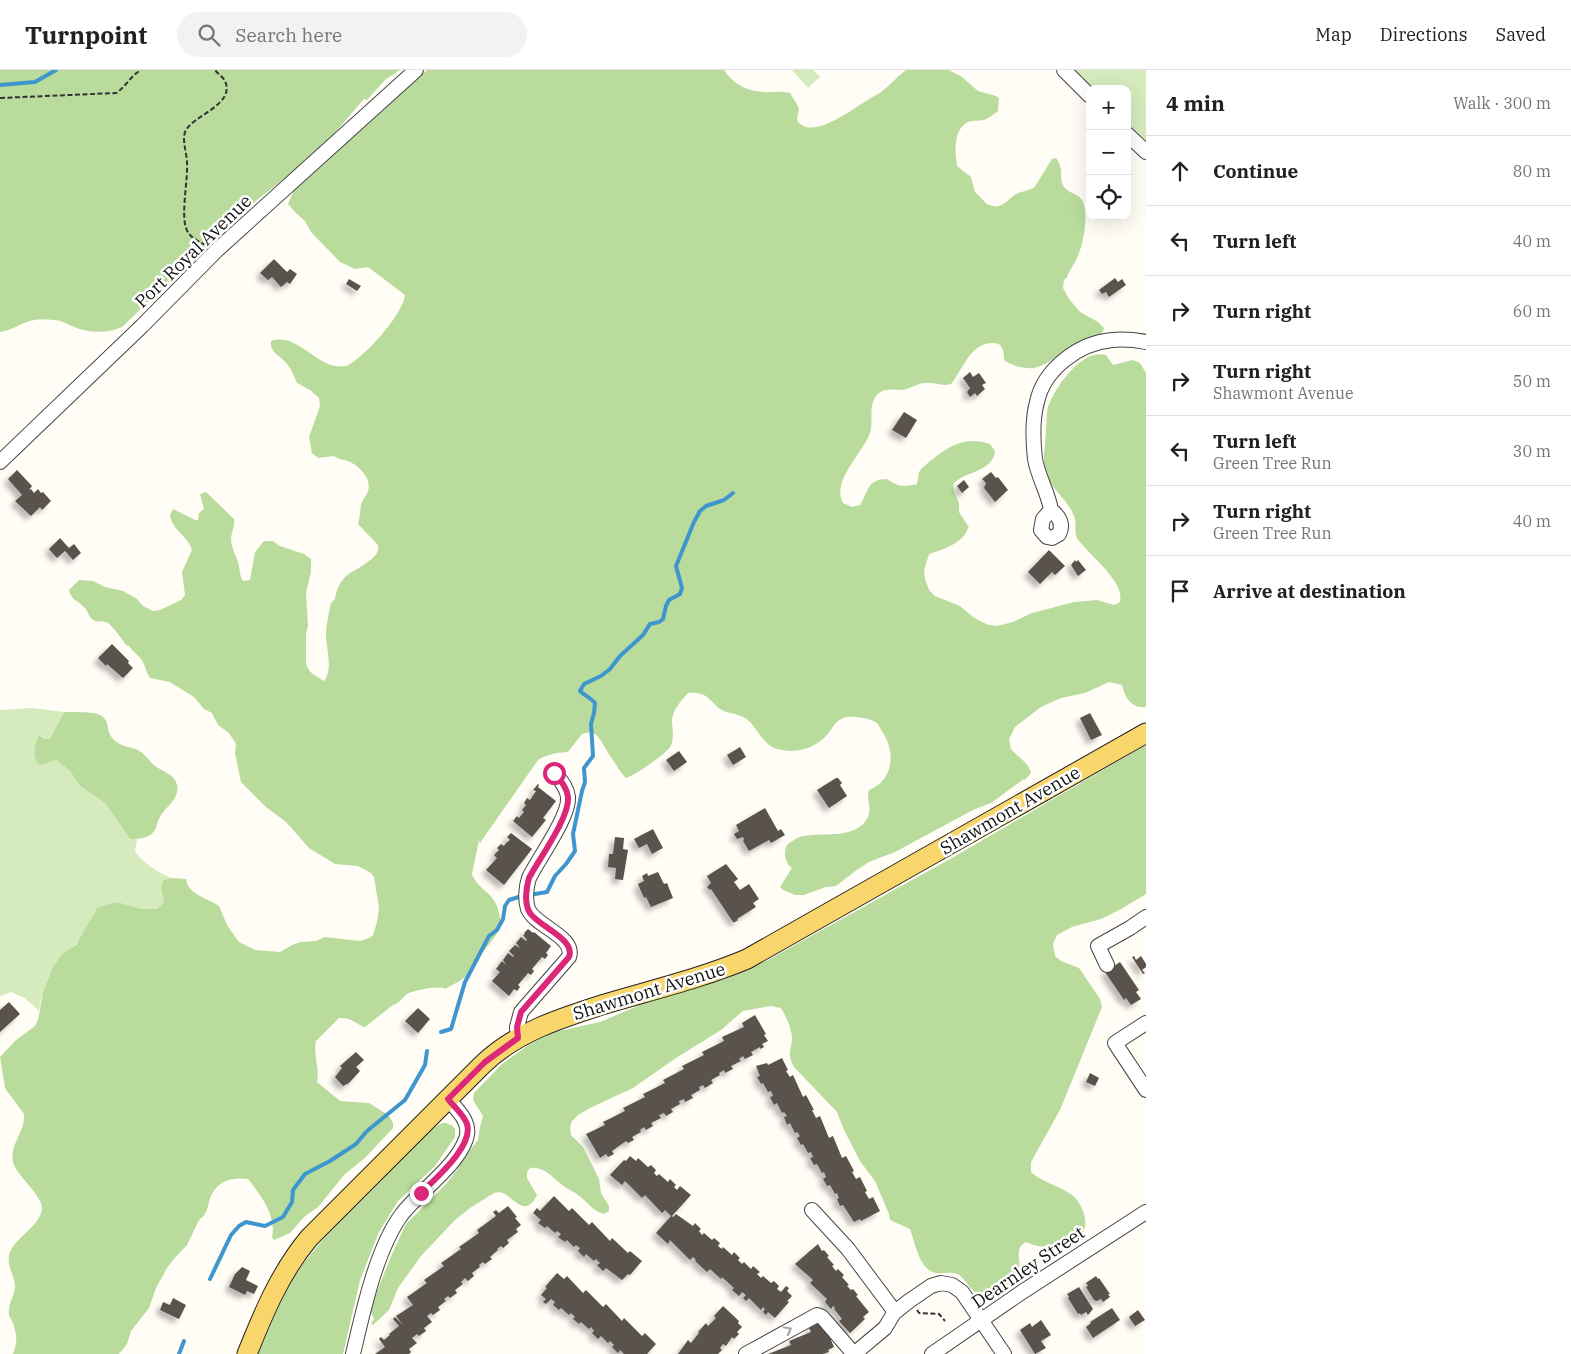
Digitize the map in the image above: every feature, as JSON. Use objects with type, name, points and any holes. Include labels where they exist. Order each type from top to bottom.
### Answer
[{"type":"main road","name":"Shawmont Avenue","points":[[247,1354],[275,1288],[299,1250],[326,1220],[485,1062],[518,1038],[558,1019],[716,971],[747,959],[1146,733]]},
{"type":"street","name":"Port Royal Avenue","points":[[0,462],[216,252],[416,70]]},
{"type":"street","points":[[1064,70],[1086,92]]},
{"type":"street","points":[[1131,138],[1146,152]]},
{"type":"street","points":[[1051,510],[1050,502],[1037,469],[1034,432],[1037,401],[1049,376],[1068,358],[1089,346],[1111,340],[1146,342]]},
{"type":"street","points":[[518,1038],[517,1027],[521,1012],[571,953],[568,944],[533,916],[527,907],[526,887],[532,871],[566,810],[567,790],[554,773]]},
{"type":"street","points":[[1107,965],[1098,946],[1146,917]]},
{"type":"street","points":[[1146,1023],[1116,1043],[1146,1090]]},
{"type":"street","points":[[353,1354],[371,1286],[393,1231],[406,1210],[454,1158],[466,1138],[467,1125],[448,1099]]},
{"type":"street","points":[[812,1210],[848,1249],[895,1312]]},
{"type":"street","name":"Dearnley Street","points":[[932,1354],[1146,1212]]},
{"type":"street","points":[[746,1354],[817,1315],[822,1318],[854,1354],[884,1328],[895,1312],[927,1288],[935,1284],[946,1284],[952,1285],[962,1292],[1004,1354]]},
{"type":"path","points":[[0,98],[116,93],[121,90],[132,76],[141,70]]},
{"type":"path","points":[[215,70],[225,80],[227,88],[225,94],[210,111],[190,125],[185,134],[184,143],[188,168],[184,221],[190,235],[216,252]]},
{"type":"path","points":[[913,1306],[919,1313],[939,1314],[945,1321]]},
{"type":"green space","points":[[0,70],[400,70],[386,79],[367,100],[364,99],[319,151],[224,229],[122,327],[104,332],[90,331],[63,322],[42,319],[30,321],[0,332]]},
{"type":"green space","points":[[427,70],[724,70],[732,80],[742,87],[760,92],[790,93],[799,108],[797,120],[803,126],[811,128],[821,126],[841,117],[880,93],[906,70],[949,70],[962,77],[978,91],[999,98],[998,111],[990,117],[963,125],[956,141],[957,166],[971,177],[975,192],[987,204],[997,206],[1018,193],[1034,188],[1052,159],[1056,158],[1060,166],[1061,180],[1064,187],[1082,200],[1085,211],[1085,226],[1081,248],[1064,280],[1063,288],[1080,312],[1098,322],[1104,328],[1103,332],[1097,337],[1078,343],[1046,363],[1034,368],[1010,364],[1004,360],[1001,346],[997,343],[986,344],[973,352],[951,384],[924,383],[902,390],[881,391],[873,402],[870,433],[844,476],[840,494],[843,503],[852,507],[860,505],[869,487],[876,481],[887,479],[901,486],[917,484],[919,472],[922,468],[945,450],[962,442],[980,441],[990,444],[995,451],[989,463],[953,484],[959,503],[959,512],[968,526],[969,524],[967,531],[959,541],[929,554],[924,570],[929,590],[935,596],[960,606],[973,617],[988,625],[997,626],[1013,622],[1032,613],[1074,602],[1097,600],[1114,605],[1119,603],[1118,587],[1105,569],[1077,538],[1072,511],[1048,478],[1044,466],[1047,413],[1048,407],[1063,380],[1079,363],[1088,357],[1097,354],[1106,355],[1113,365],[1133,360],[1140,363],[1146,373],[1146,707],[1133,704],[1127,698],[1122,685],[1109,682],[1085,693],[1061,698],[1041,707],[1015,727],[1009,739],[1011,749],[1030,769],[1031,773],[1025,780],[991,803],[973,810],[895,852],[869,862],[836,886],[826,887],[804,895],[795,895],[780,887],[792,868],[786,860],[787,845],[797,838],[812,835],[839,834],[856,829],[863,824],[869,814],[869,790],[883,780],[890,766],[890,749],[877,723],[862,718],[843,718],[836,723],[823,739],[811,747],[791,751],[777,749],[761,737],[746,718],[721,710],[702,694],[688,693],[674,712],[672,720],[673,737],[670,747],[650,764],[626,778],[595,734],[582,734],[568,752],[556,753],[538,760],[480,843],[479,840],[472,874],[474,879],[494,900],[500,921],[497,934],[478,959],[473,969],[445,989],[428,988],[407,994],[398,1003],[365,1027],[352,1020],[339,1018],[316,1041],[317,1082],[340,1101],[369,1103],[389,1116],[393,1123],[393,1128],[365,1158],[345,1174],[318,1207],[304,1217],[290,1233],[274,1240],[272,1237],[273,1229],[270,1213],[248,1179],[232,1179],[218,1186],[211,1196],[206,1212],[199,1220],[187,1245],[167,1268],[156,1288],[149,1308],[131,1331],[127,1344],[119,1354],[13,1354],[16,1338],[9,1311],[15,1285],[9,1263],[9,1255],[16,1243],[40,1216],[42,1204],[14,1165],[13,1152],[24,1121],[24,1114],[5,1088],[0,1057],[16,1040],[35,1026],[38,1020],[43,992],[53,966],[61,955],[76,945],[97,908],[117,902],[142,909],[157,909],[164,902],[161,888],[163,880],[171,878],[186,879],[190,889],[219,906],[227,925],[239,942],[255,950],[280,952],[301,942],[316,941],[325,937],[360,941],[373,935],[379,908],[374,877],[371,873],[358,866],[335,864],[309,848],[286,822],[266,807],[241,782],[235,753],[236,744],[229,733],[218,725],[212,713],[204,709],[194,697],[170,682],[150,678],[144,663],[126,645],[113,628],[106,622],[93,620],[87,610],[73,598],[69,590],[79,580],[93,581],[105,587],[123,591],[153,611],[160,610],[181,600],[185,595],[182,572],[192,550],[174,525],[170,515],[173,509],[198,520],[199,513],[204,509],[200,494],[206,492],[234,519],[231,542],[243,581],[250,580],[255,552],[264,541],[273,541],[280,546],[304,554],[311,559],[311,572],[306,593],[308,626],[306,634],[306,663],[310,672],[324,681],[327,676],[329,663],[326,631],[331,603],[335,599],[338,588],[345,577],[367,563],[376,554],[378,549],[377,544],[358,524],[362,501],[369,487],[362,471],[350,462],[334,456],[318,458],[312,453],[309,437],[320,406],[319,398],[310,390],[297,383],[289,366],[272,349],[271,341],[287,340],[302,347],[324,362],[331,365],[347,366],[364,353],[382,334],[397,313],[405,295],[368,267],[355,269],[340,262],[311,232],[305,221],[288,204],[295,188]]},
{"type":"green space","points":[[792,70],[813,70],[820,77],[808,88]]},
{"type":"green space","points":[[1073,70],[1146,70],[1146,144],[1131,129],[1131,85],[1087,85]]},
{"type":"green space","points":[[33,708],[64,712],[50,739],[44,739],[40,735],[34,753],[38,764],[45,764],[56,760],[70,771],[80,786],[106,804],[130,839],[137,839],[135,852],[151,867],[171,878],[163,880],[161,888],[164,902],[157,909],[142,909],[117,902],[94,912],[77,942],[54,964],[41,999],[39,1011],[25,998],[11,992],[0,996],[0,710]]},
{"type":"green space","points":[[64,712],[99,714],[107,722],[109,733],[115,741],[140,751],[155,766],[174,778],[177,785],[175,798],[160,817],[152,834],[142,838],[130,839],[106,804],[80,786],[70,771],[56,760],[45,764],[38,764],[34,753],[39,735],[44,739],[50,739]]},
{"type":"green space","points":[[1146,745],[1146,894],[1101,919],[1072,927],[1057,935],[1053,944],[1055,956],[1061,961],[1079,968],[1100,999],[1102,1007],[1060,1110],[1031,1162],[1031,1172],[1042,1180],[1068,1192],[1077,1200],[1084,1214],[1085,1226],[1081,1235],[1074,1242],[1063,1246],[1051,1247],[1038,1246],[1026,1242],[1022,1245],[1019,1252],[1020,1269],[1017,1278],[1013,1283],[1000,1291],[987,1295],[975,1292],[956,1274],[930,1271],[925,1267],[919,1255],[910,1229],[890,1220],[875,1181],[860,1161],[837,1112],[794,1067],[790,1056],[792,1039],[788,1023],[781,1008],[771,1006],[743,1011],[721,1030],[633,1088],[590,1108],[572,1121],[570,1127],[571,1135],[583,1147],[599,1179],[601,1193],[609,1206],[609,1211],[604,1214],[600,1213],[546,1172],[541,1169],[530,1168],[527,1172],[527,1178],[537,1195],[529,1205],[522,1205],[504,1193],[497,1192],[470,1208],[455,1220],[421,1256],[398,1288],[389,1310],[373,1325],[371,1323],[374,1319],[371,1312],[372,1304],[406,1224],[446,1184],[478,1140],[483,1116],[473,1100],[474,1093],[502,1064],[530,1044],[551,1034],[600,1022],[640,1005],[726,979],[766,961],[959,854]]},
{"type":"green space","points":[[442,1123],[453,1126],[455,1137],[435,1166],[398,1201],[379,1232],[360,1280],[343,1354],[258,1354],[285,1293],[305,1261],[326,1236],[411,1148]]},
{"type":"building","points":[[274,259],[287,272],[290,269],[297,274],[290,284],[287,282],[281,287],[272,277],[268,280],[260,273]]},
{"type":"building","points":[[1115,278],[1118,282],[1122,279],[1126,285],[1109,297],[1106,292],[1102,294],[1099,290]]},
{"type":"building","points":[[349,279],[361,286],[357,291],[346,284]]},
{"type":"building","points":[[970,372],[973,377],[979,373],[986,383],[982,385],[985,389],[977,396],[975,393],[970,397],[967,392],[970,388],[963,378]]},
{"type":"building","points":[[904,412],[917,420],[906,438],[892,430]]},
{"type":"building","points":[[17,470],[32,486],[29,490],[31,489],[34,493],[38,489],[51,501],[42,510],[40,507],[31,516],[15,501],[22,495],[8,479]]},
{"type":"building","points":[[991,472],[996,478],[998,477],[1008,490],[995,502],[984,488],[986,483],[982,479]]},
{"type":"building","points":[[964,480],[969,487],[962,493],[957,486]]},
{"type":"building","points":[[60,538],[69,548],[74,544],[81,553],[73,560],[65,551],[57,558],[49,549]]},
{"type":"building","points":[[1049,550],[1065,566],[1055,575],[1052,572],[1040,584],[1028,572]]},
{"type":"building","points":[[1075,560],[1076,562],[1078,560],[1086,570],[1078,576],[1071,565]]},
{"type":"building","points":[[112,644],[129,661],[128,663],[133,668],[123,678],[98,658]]},
{"type":"building","points":[[1090,713],[1102,735],[1091,740],[1080,718]]},
{"type":"building","points":[[740,747],[746,757],[733,765],[727,755]]},
{"type":"building","points":[[679,751],[687,762],[674,771],[666,760]]},
{"type":"building","points":[[836,778],[842,783],[840,785],[847,796],[829,808],[817,790]]},
{"type":"building","points":[[538,784],[538,787],[556,801],[543,818],[546,820],[532,837],[513,821],[524,812],[522,810],[526,805],[524,803],[527,798],[530,800],[536,791],[533,790]]},
{"type":"building","points":[[765,808],[778,831],[781,829],[785,835],[771,843],[769,840],[749,851],[743,841],[743,837],[737,839],[734,834],[739,831],[736,825]]},
{"type":"building","points":[[653,829],[663,848],[652,854],[647,844],[639,848],[634,839]]},
{"type":"building","points":[[511,833],[532,849],[504,885],[486,870],[497,858],[494,855],[499,850],[497,848],[501,844],[504,846],[510,840],[507,837]]},
{"type":"building","points":[[615,837],[624,838],[623,849],[628,850],[623,880],[615,879],[616,868],[608,867],[609,854],[613,854]]},
{"type":"building","points":[[726,864],[738,879],[734,882],[740,890],[749,884],[759,899],[753,903],[756,907],[735,922],[733,922],[711,889],[707,887],[711,883],[707,876]]},
{"type":"building","points":[[658,872],[664,884],[667,883],[673,898],[651,907],[646,897],[644,898],[638,884],[644,881],[642,876],[647,873],[648,876]]},
{"type":"building","points":[[528,929],[551,946],[546,953],[548,955],[545,959],[542,957],[532,969],[534,971],[531,975],[528,973],[518,985],[520,987],[517,991],[514,989],[509,996],[492,981],[500,972],[496,969],[502,961],[506,965],[503,960],[508,953],[514,956],[509,951],[515,945],[520,948],[516,943],[521,937],[527,940],[523,935]]},
{"type":"building","points":[[1134,956],[1136,960],[1141,956],[1146,964],[1146,967],[1142,970],[1145,973],[1143,974],[1132,957]]},
{"type":"building","points":[[1120,962],[1139,990],[1136,992],[1141,999],[1131,1005],[1126,998],[1124,1000],[1105,972]]},
{"type":"building","points":[[9,1002],[20,1014],[0,1032],[0,1010]]},
{"type":"building","points":[[418,1008],[430,1019],[418,1033],[405,1021]]},
{"type":"building","points":[[755,1015],[768,1041],[762,1044],[764,1047],[751,1052],[753,1055],[745,1059],[743,1056],[739,1059],[741,1061],[731,1066],[733,1069],[725,1073],[724,1070],[719,1073],[720,1075],[711,1080],[713,1083],[705,1088],[703,1085],[699,1087],[700,1090],[691,1095],[693,1098],[685,1102],[684,1099],[679,1101],[680,1104],[671,1109],[673,1112],[666,1116],[664,1113],[659,1115],[661,1118],[651,1123],[653,1126],[646,1130],[644,1127],[640,1130],[641,1132],[632,1137],[634,1140],[628,1143],[626,1141],[612,1151],[614,1154],[608,1157],[606,1154],[600,1158],[586,1134],[605,1125],[603,1122],[625,1111],[623,1108],[645,1097],[643,1094],[665,1083],[663,1080],[684,1069],[682,1066],[704,1055],[702,1052],[724,1041],[722,1037],[744,1027],[742,1023]]},
{"type":"building","points":[[356,1052],[364,1060],[356,1067],[360,1071],[349,1083],[343,1086],[335,1077],[342,1068],[340,1066]]},
{"type":"building","points":[[782,1058],[788,1070],[786,1071],[790,1077],[793,1075],[803,1097],[806,1095],[816,1118],[820,1116],[829,1138],[833,1136],[842,1158],[846,1156],[856,1179],[860,1177],[869,1199],[873,1197],[880,1211],[861,1221],[860,1219],[854,1222],[843,1205],[840,1206],[837,1193],[835,1194],[830,1185],[827,1186],[823,1179],[826,1177],[824,1172],[822,1173],[817,1164],[814,1165],[810,1158],[813,1157],[811,1152],[808,1153],[803,1144],[801,1145],[797,1138],[800,1136],[797,1132],[795,1133],[790,1123],[787,1125],[784,1117],[787,1116],[784,1112],[782,1113],[777,1103],[774,1105],[770,1097],[773,1096],[771,1091],[768,1092],[757,1077],[760,1076],[756,1066],[767,1063],[768,1065]]},
{"type":"building","points":[[1090,1073],[1099,1078],[1095,1086],[1086,1082]]},
{"type":"building","points":[[630,1156],[636,1161],[638,1158],[648,1167],[651,1165],[656,1170],[654,1173],[657,1176],[659,1174],[668,1182],[670,1179],[676,1185],[674,1187],[677,1190],[680,1186],[691,1195],[673,1217],[676,1214],[693,1226],[695,1223],[701,1229],[699,1231],[702,1235],[704,1233],[712,1240],[714,1238],[720,1243],[718,1246],[722,1249],[723,1247],[732,1255],[734,1252],[740,1258],[738,1260],[742,1264],[744,1262],[751,1269],[753,1266],[760,1272],[757,1274],[761,1278],[763,1276],[771,1283],[774,1281],[779,1286],[777,1289],[781,1292],[786,1286],[789,1288],[787,1291],[792,1296],[775,1318],[768,1312],[766,1315],[763,1312],[765,1309],[763,1307],[761,1310],[749,1298],[746,1301],[743,1298],[746,1295],[742,1292],[739,1296],[732,1290],[734,1288],[722,1277],[721,1279],[710,1269],[707,1272],[693,1257],[690,1260],[670,1240],[668,1244],[656,1233],[671,1216],[665,1210],[662,1213],[645,1195],[642,1198],[625,1181],[622,1185],[610,1175]]},
{"type":"building","points":[[554,1196],[569,1211],[572,1208],[589,1225],[592,1222],[610,1241],[612,1238],[628,1253],[630,1251],[642,1261],[630,1275],[628,1274],[622,1280],[606,1268],[603,1271],[597,1265],[600,1263],[596,1259],[594,1261],[586,1254],[584,1257],[578,1251],[580,1248],[576,1245],[574,1247],[567,1240],[565,1242],[558,1237],[561,1234],[557,1231],[555,1233],[547,1226],[545,1228],[538,1223],[541,1220],[533,1213],[537,1208],[540,1211]]},
{"type":"building","points":[[508,1206],[521,1225],[516,1229],[518,1232],[507,1240],[509,1243],[503,1248],[501,1246],[497,1249],[490,1257],[492,1259],[485,1264],[483,1262],[479,1265],[480,1267],[472,1273],[474,1276],[468,1281],[465,1278],[461,1282],[463,1284],[455,1290],[457,1293],[450,1298],[448,1296],[444,1299],[446,1301],[438,1307],[440,1310],[433,1315],[431,1313],[427,1316],[432,1322],[424,1328],[426,1331],[412,1338],[417,1343],[409,1349],[411,1352],[409,1354],[375,1354],[385,1347],[379,1339],[381,1337],[384,1340],[399,1326],[393,1319],[395,1317],[403,1325],[396,1316],[413,1305],[407,1297],[427,1283],[424,1280],[444,1266],[441,1263],[461,1249],[459,1247],[479,1233],[477,1230],[496,1216],[493,1212],[496,1210],[499,1213]]},
{"type":"building","points":[[818,1244],[822,1251],[824,1250],[829,1256],[827,1257],[834,1265],[832,1266],[836,1271],[838,1269],[844,1275],[842,1277],[849,1285],[847,1286],[851,1290],[853,1289],[858,1295],[856,1296],[869,1312],[863,1317],[865,1319],[850,1333],[839,1321],[842,1319],[835,1308],[833,1306],[831,1309],[825,1302],[827,1299],[810,1283],[813,1280],[795,1264]]},
{"type":"building","points":[[242,1267],[250,1271],[246,1280],[258,1286],[254,1294],[247,1291],[245,1295],[229,1287],[235,1274]]},
{"type":"building","points":[[557,1273],[564,1279],[567,1276],[583,1293],[586,1290],[603,1307],[606,1304],[622,1321],[624,1318],[642,1336],[645,1333],[656,1344],[647,1354],[624,1354],[620,1350],[618,1353],[612,1347],[614,1345],[610,1341],[608,1343],[601,1336],[598,1339],[592,1333],[594,1331],[591,1327],[589,1329],[581,1322],[579,1324],[573,1319],[575,1317],[571,1313],[569,1315],[561,1308],[559,1310],[553,1305],[555,1302],[551,1299],[546,1304],[543,1302],[546,1299],[541,1295]]},
{"type":"building","points":[[1096,1276],[1110,1294],[1108,1294],[1110,1297],[1103,1302],[1101,1299],[1094,1300],[1086,1287],[1088,1286],[1086,1283]]},
{"type":"building","points":[[1079,1287],[1093,1309],[1088,1315],[1086,1312],[1081,1315],[1080,1313],[1078,1314],[1068,1298],[1067,1294]]},
{"type":"building","points":[[173,1298],[186,1305],[179,1319],[160,1310],[163,1302],[170,1305]]},
{"type":"building","points":[[723,1306],[739,1321],[738,1323],[742,1327],[737,1332],[739,1334],[734,1339],[732,1337],[726,1346],[723,1344],[720,1348],[722,1350],[718,1354],[678,1354],[688,1340],[691,1343],[706,1323],[708,1326],[716,1318],[714,1316]]},
{"type":"building","points":[[1112,1308],[1120,1320],[1093,1338],[1086,1327],[1090,1322]]},
{"type":"building","points":[[1138,1310],[1145,1320],[1135,1326],[1129,1317]]},
{"type":"building","points":[[1041,1320],[1051,1335],[1041,1341],[1046,1348],[1035,1354],[1020,1330],[1030,1323],[1032,1327]]},
{"type":"building","points":[[823,1321],[833,1339],[831,1340],[834,1347],[828,1350],[829,1352],[823,1354],[768,1354],[791,1345],[789,1341],[811,1332],[809,1328]]},
{"type":"waterway","points":[[0,85],[35,82],[56,70]]},
{"type":"waterway","points":[[529,895],[547,892],[555,876],[575,851],[573,834],[585,782],[584,768],[593,756],[591,724],[595,703],[580,691],[584,684],[601,676],[610,669],[620,656],[643,635],[650,624],[663,619],[669,600],[680,594],[682,588],[676,566],[700,511],[706,506],[724,500],[733,493]]},
{"type":"waterway","points":[[441,1032],[451,1029],[465,982],[489,936],[497,930],[503,919],[505,906],[509,900],[522,896]]},
{"type":"waterway","points":[[210,1279],[231,1235],[239,1226],[246,1222],[265,1226],[283,1217],[292,1202],[293,1190],[305,1174],[356,1144],[367,1131],[405,1100],[425,1065],[427,1051]]},
{"type":"waterway","points":[[179,1354],[184,1341]]},
{"type":"route","points":[[421,1193],[446,1168],[466,1138],[467,1125],[448,1099],[485,1062],[518,1038],[517,1027],[521,1012],[571,953],[568,944],[533,916],[527,907],[526,887],[529,878],[561,821],[568,803],[567,790],[554,773]]}]
